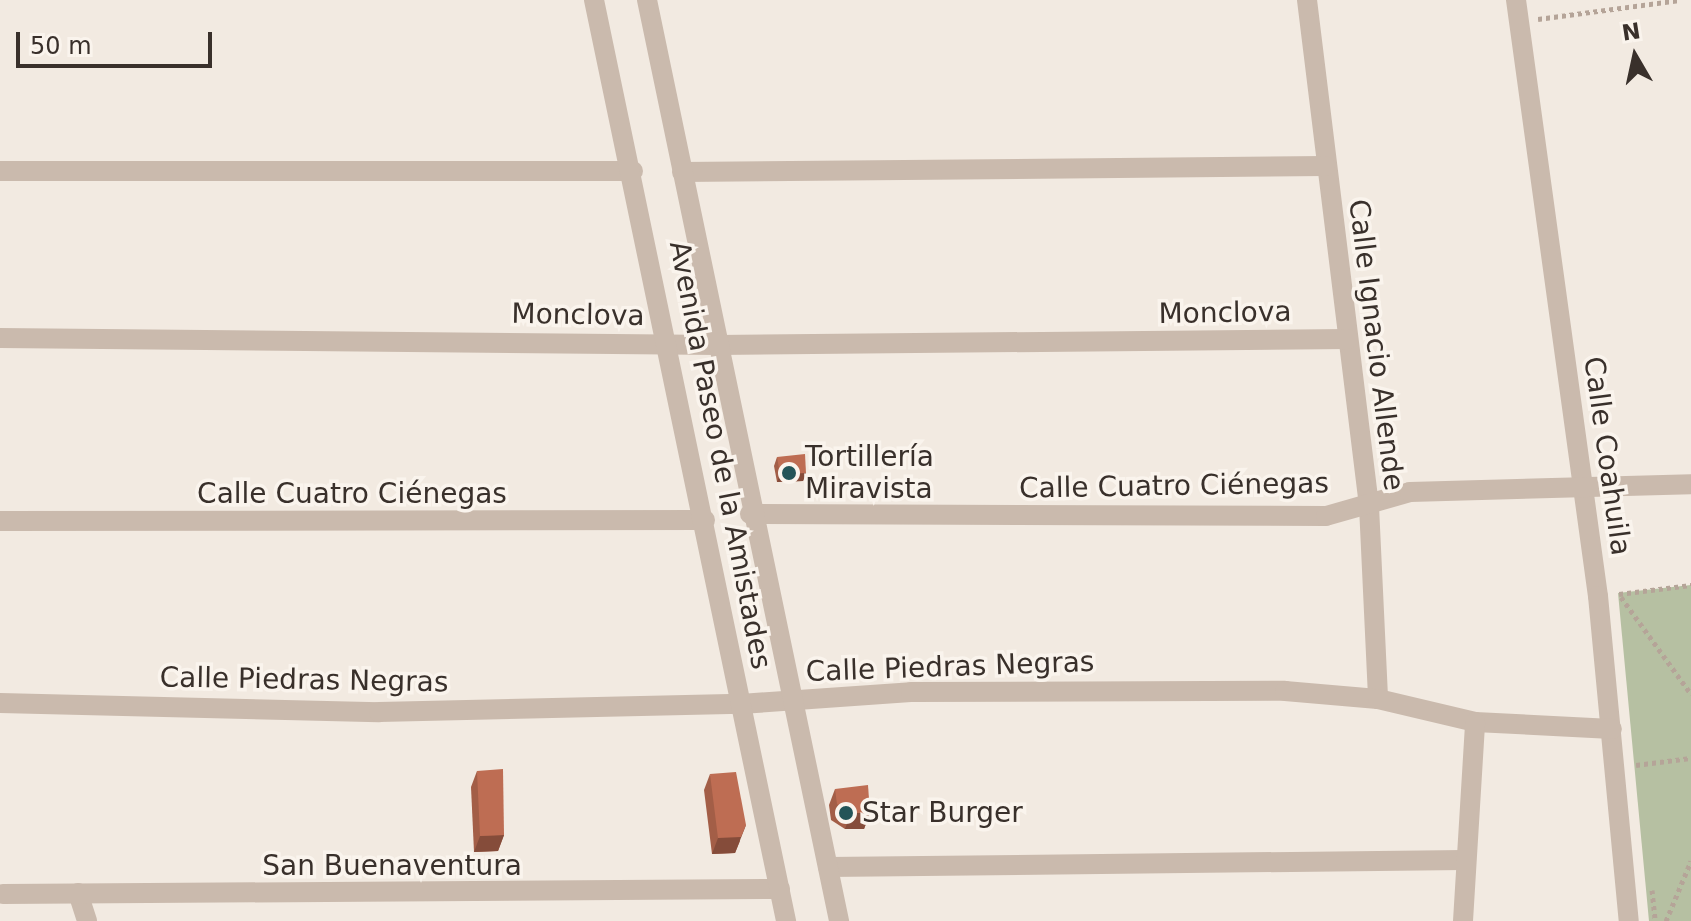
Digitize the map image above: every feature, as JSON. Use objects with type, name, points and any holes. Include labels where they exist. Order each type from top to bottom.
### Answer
[{"type":"street","name":"Avenida Paseo de la Amistades","points":[[594,0],[633,171],[786,921]]},
{"type":"street","name":"Avenida Paseo de la Amistades","points":[[647,0],[750,514],[839,921]]},
{"type":"street","name":"Calle Ignacio Allende","points":[[1307,0],[1369,506],[1378,699]]},
{"type":"street","name":"Calle Coahuila","points":[[1516,0],[1584,486],[1612,729],[1629,921]]},
{"type":"street","points":[[682,172],[1325,166]]},
{"type":"street","points":[[0,171],[633,171]]},
{"type":"street","name":"Monclova","points":[[0,338],[718,345],[1348,339]]},
{"type":"street","name":"Calle Cuatro Ciénegas","points":[[750,514],[1326,516],[1410,492],[1691,484]]},
{"type":"street","name":"Calle Cuatro Ciénegas","points":[[0,521],[705,520]]},
{"type":"street","name":"Calle Piedras Negras","points":[[0,703],[379,712],[741,704],[911,692],[1285,691],[1378,699],[1475,722],[1612,729]]},
{"type":"street","points":[[1463,921],[1464,860],[1475,722]]},
{"type":"street","points":[[828,867],[1464,860]]},
{"type":"street","name":"San Buenaventura","points":[[3,894],[780,889]]},
{"type":"street","points":[[78,893],[87,921]]},
{"type":"path","points":[[1519,21],[1680,0]]},
{"type":"path","points":[[1618,593],[1691,585]]},
{"type":"path","points":[[1618,593],[1620,609]]},
{"type":"path","points":[[1618,593],[1691,694]]},
{"type":"path","points":[[1637,749],[1640,780]]},
{"type":"path","points":[[1638,765],[1691,758]]},
{"type":"path","points":[[1666,921],[1691,861]]},
{"type":"path","points":[[1650,874],[1655,921]]},
{"type":"green space","points":[[1691,585],[1691,921],[1649,921],[1618,593]]},
{"type":"building","points":[[805,454],[806,473],[780,474],[777,457]]},
{"type":"building","points":[[503,769],[504,835],[480,836],[477,771]]},
{"type":"building","points":[[736,772],[746,825],[741,837],[718,838],[710,774]]},
{"type":"building","points":[[868,785],[870,813],[851,813],[837,804],[835,789]]},
{"type":"place","name":"Tortillería Miravista","points":[[789,473]]},
{"type":"place","name":"Star Burger","points":[[846,813]]}]
